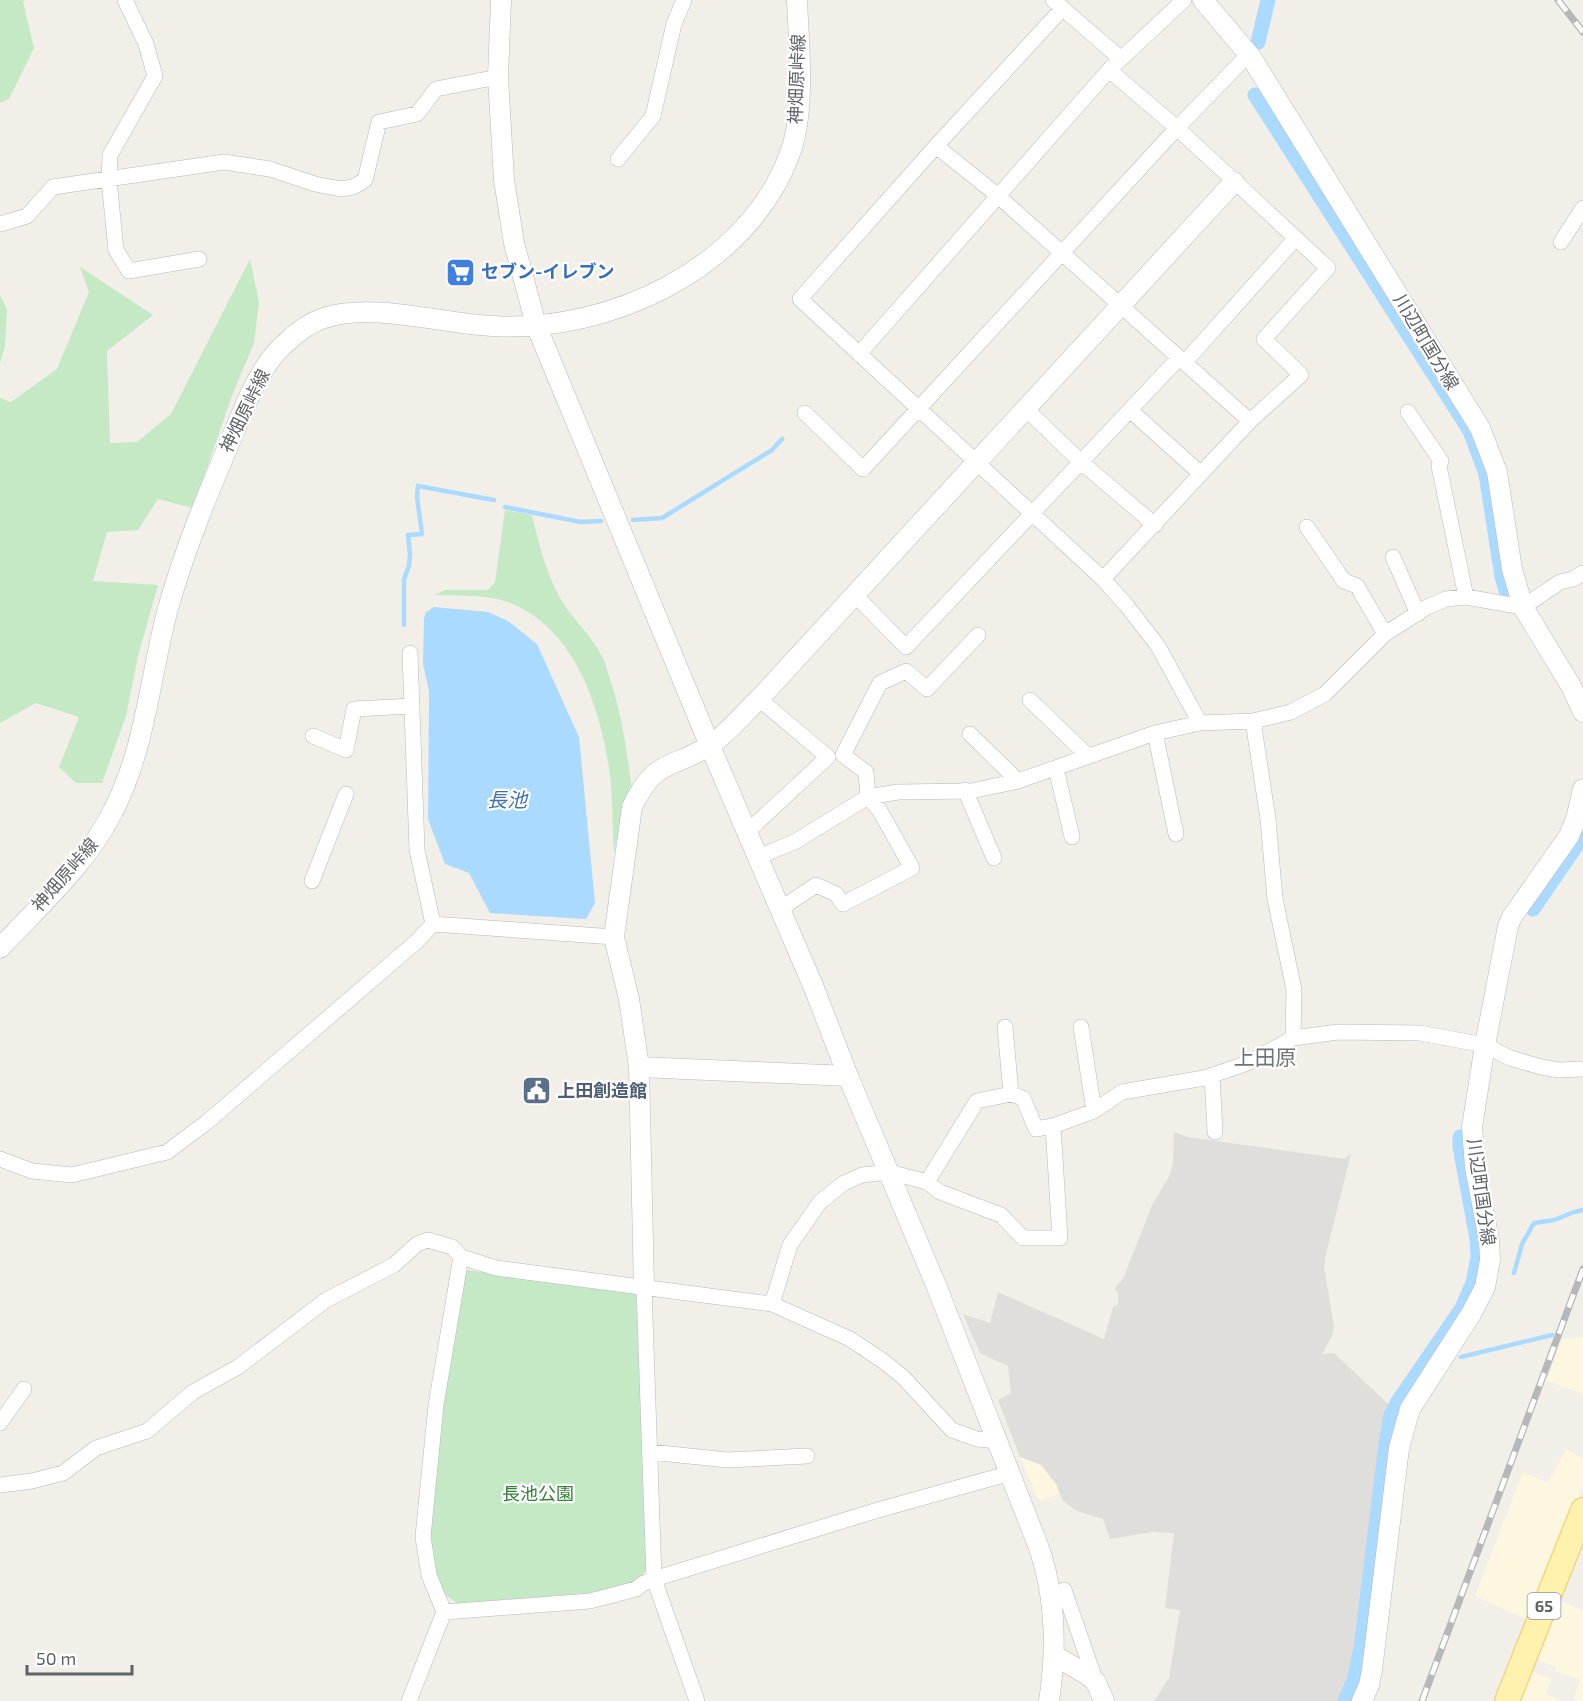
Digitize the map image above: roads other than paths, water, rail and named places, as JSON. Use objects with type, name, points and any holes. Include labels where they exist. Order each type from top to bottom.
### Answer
[{"type":"main road","name":"65","points":[[1507,1701],[1583,1511]]},
{"type":"street","points":[[125,0],[146,44],[155,76],[110,155],[109,180],[116,250],[129,271],[199,259]]},
{"type":"street","points":[[501,0],[498,77],[501,150],[514,243],[536,325],[710,746],[814,988],[848,1077],[1011,1473],[1046,1569],[1053,1610],[1054,1655],[1049,1701]]},
{"type":"street","points":[[618,159],[653,116],[674,24],[684,0]]},
{"type":"street","name":"神畑原峠線","points":[[0,948],[82,859],[114,810],[128,777],[145,716],[167,612],[190,539],[247,401],[264,368],[284,343],[317,321],[327,317],[355,313],[380,313],[495,327],[574,321],[612,311],[654,294],[695,268],[729,243],[753,218],[767,198],[790,154],[797,126],[799,81],[797,0]]},
{"type":"street","points":[[859,354],[1120,58],[1184,0]]},
{"type":"street","name":"川辺町国分線","points":[[1203,0],[1249,54],[1480,428],[1497,472],[1512,569],[1523,607],[1571,686],[1583,712]]},
{"type":"street","points":[[1120,58],[1058,4],[800,299],[1103,579],[1128,606],[1158,646],[1200,723]]},
{"type":"street","points":[[806,412],[863,469],[1176,128],[1249,54]]},
{"type":"street","points":[[1103,579],[1250,421],[1301,375],[1264,339],[1328,268],[1176,128],[1109,70]]},
{"type":"street","points":[[0,224],[27,216],[53,187],[224,162],[270,170],[315,184],[341,189],[353,187],[365,180],[379,122],[417,114],[436,89],[498,77]]},
{"type":"street","points":[[936,146],[997,195],[1250,421]]},
{"type":"street","points":[[697,1701],[654,1579],[639,1067],[629,999],[614,937],[632,807],[648,778],[662,767],[710,746],[759,699],[1234,182]]},
{"type":"street","points":[[1561,242],[1583,208]]},
{"type":"street","points":[[855,595],[906,647],[1295,239]]},
{"type":"street","points":[[1026,409],[1081,462],[1155,525]]},
{"type":"street","points":[[1130,410],[1201,474]]},
{"type":"street","points":[[1408,412],[1441,461],[1438,466],[1466,597]]},
{"type":"street","points":[[1307,527],[1344,581],[1357,585],[1385,634]]},
{"type":"street","points":[[1393,557],[1418,614]]},
{"type":"street","points":[[758,857],[796,841],[868,797],[897,792],[971,791],[1018,781],[1155,734],[1200,723],[1253,721],[1291,712],[1325,694],[1385,634],[1427,607],[1446,599],[1466,597],[1523,607],[1560,582],[1573,579],[1583,573]]},
{"type":"street","points":[[780,909],[816,885],[836,894],[843,904],[912,867],[880,811],[868,797],[866,772],[843,755],[880,683],[906,671],[927,689],[978,635]]},
{"type":"street","points":[[410,653],[417,850],[433,924]]},
{"type":"street","points":[[748,831],[828,757],[759,699]]},
{"type":"street","points":[[1030,700],[1088,756]]},
{"type":"street","points":[[313,736],[346,750],[354,709],[412,706]]},
{"type":"street","points":[[1253,721],[1268,819],[1275,899],[1294,990],[1293,1038]]},
{"type":"street","points":[[970,734],[1018,781]]},
{"type":"street","points":[[1155,734],[1176,834]]},
{"type":"street","points":[[1056,768],[1072,837]]},
{"type":"street","name":"川辺町国分線","points":[[1362,1701],[1372,1670],[1399,1448],[1406,1419],[1410,1409],[1472,1314],[1485,1287],[1490,1260],[1475,1167],[1472,1127],[1508,926],[1512,916],[1569,836],[1576,819],[1583,789]]},
{"type":"street","points":[[965,790],[994,858]]},
{"type":"street","points":[[312,881],[346,794]]},
{"type":"street","points":[[0,1159],[32,1171],[72,1175],[167,1152],[230,1102],[408,949],[433,924],[614,937]]},
{"type":"street","points":[[1005,1027],[1011,1094]]},
{"type":"street","points":[[1081,1027],[1095,1112]]},
{"type":"street","points":[[927,1182],[977,1101],[1011,1094],[1023,1098],[1036,1129],[1053,1126],[1095,1112],[1122,1092],[1212,1075],[1248,1063],[1293,1038],[1338,1032],[1420,1033],[1485,1045],[1510,1058],[1541,1067],[1559,1070],[1583,1069]]},
{"type":"street","points":[[639,1067],[848,1077]]},
{"type":"street","points":[[1212,1075],[1215,1132]]},
{"type":"street","points":[[771,1304],[790,1245],[820,1202],[844,1183],[862,1175],[889,1172],[927,1182],[940,1192],[1001,1215],[1023,1238],[1060,1238],[1053,1126]]},
{"type":"street","points":[[0,1485],[32,1481],[63,1473],[96,1448],[147,1431],[193,1392],[238,1367],[326,1300],[394,1265],[417,1244],[428,1240],[452,1247],[461,1257],[496,1268],[771,1304],[850,1339],[882,1361],[903,1377],[952,1430],[977,1439],[998,1441]]},
{"type":"street","points":[[409,1701],[444,1612],[429,1575],[423,1538],[436,1405],[461,1257]]},
{"type":"street","points":[[0,1423],[24,1389]]},
{"type":"street","points":[[650,1452],[729,1460],[807,1456]]},
{"type":"street","points":[[444,1612],[590,1601],[636,1589],[654,1579],[878,1510],[1011,1473]]},
{"type":"street","points":[[1064,1590],[1104,1701]]},
{"type":"street","points":[[1054,1655],[1096,1682]]},
{"type":"water","name":"長池","points":[[434,607],[488,612],[508,621],[537,644],[579,737],[595,903],[586,919],[490,913],[469,873],[445,864],[428,819],[429,691],[423,664],[424,618],[426,612]]},
{"type":"waterway","points":[[1258,42],[1268,0]]},
{"type":"waterway","points":[[1255,95],[1470,431],[1486,474],[1502,577],[1508,596]]},
{"type":"waterway","points":[[633,520],[662,518],[772,450],[782,439]]},
{"type":"waterway","points":[[404,625],[404,579],[409,566],[410,554],[408,535],[422,534],[417,497],[418,486],[494,500]]},
{"type":"waterway","points":[[505,507],[581,522],[601,521]]},
{"type":"waterway","points":[[1533,909],[1583,836]]},
{"type":"waterway","points":[[1345,1701],[1354,1680],[1361,1648],[1391,1415],[1462,1308],[1473,1283],[1478,1257],[1477,1239],[1460,1137]]},
{"type":"waterway","points":[[1514,1273],[1522,1244],[1534,1223],[1554,1220],[1583,1210]]},
{"type":"waterway","points":[[1461,1357],[1552,1335]]},
{"type":"railway","points":[[1558,0],[1583,32]]},
{"type":"railway","points":[[1422,1701],[1583,1269]]},
{"type":"place","name":"セブン-イレブン","points":[[460,272]]},
{"type":"place","name":"上田創造館","points":[[536,1091]]},
{"type":"district","name":"上田原","points":[[1265,1058]]},
{"type":"park label","name":"長池公園","points":[[538,1494]]}]
